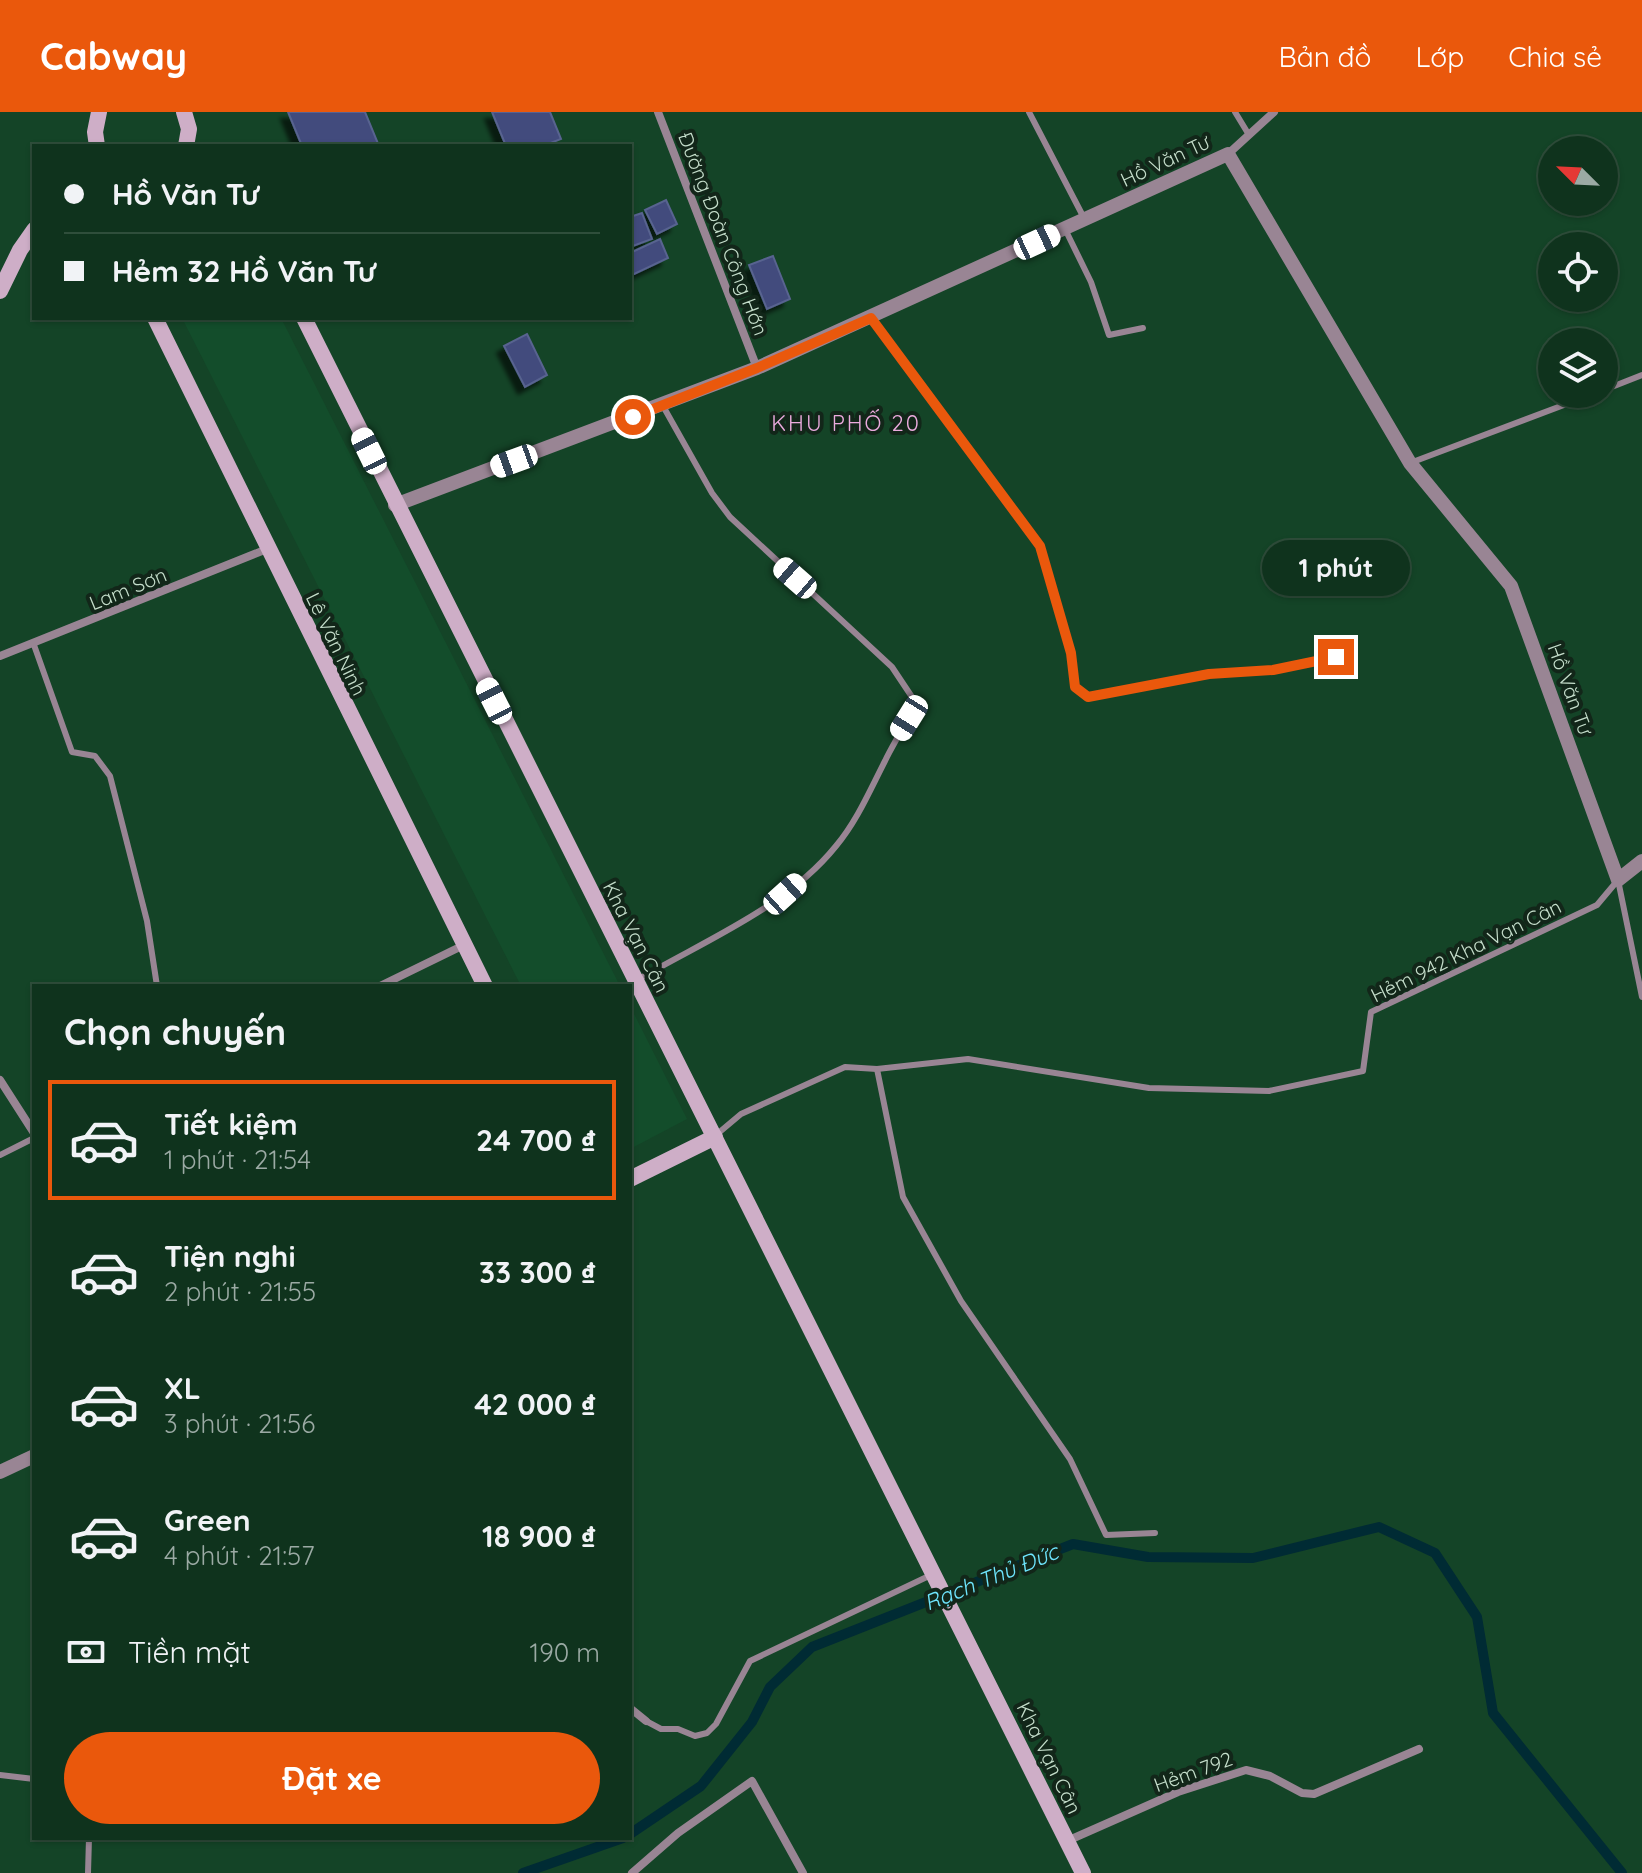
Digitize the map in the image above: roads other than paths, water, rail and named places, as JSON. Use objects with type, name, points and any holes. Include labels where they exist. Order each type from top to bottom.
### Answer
[{"type":"main road","points":[[97,144],[95,132],[99,112]]},
{"type":"main road","points":[[186,144],[187,120]]},
{"type":"main road","points":[[187,120],[200,144]]},
{"type":"main road","points":[[0,291],[32,233]]},
{"type":"main road","name":"Lê Văn Ninh","points":[[156,320],[484,984]]},
{"type":"main road","name":"Kha Vạn Cân","points":[[305,320],[931,1575],[978,1660],[1083,1873]]},
{"type":"main road","points":[[632,1178],[715,1137]]},
{"type":"street","name":"Đường Đoàn Công Hớn","points":[[658,112],[757,368]]},
{"type":"street","points":[[1228,154],[1274,112]]},
{"type":"street","name":"Hồ Văn Tư","points":[[395,505],[757,368],[1228,154],[1410,463],[1511,586],[1618,880]]},
{"type":"street","name":"Lam Sơn","points":[[0,656],[34,645],[267,549]]},
{"type":"street","points":[[1618,880],[1642,861]]},
{"type":"street","points":[[384,984],[464,945]]},
{"type":"street","points":[[0,1080],[32,1132]]},
{"type":"street","points":[[0,1472],[32,1457]]},
{"type":"street","points":[[632,1710],[646,1721]]},
{"type":"street","name":"Hẻm 792","points":[[1067,1841],[1178,1792],[1246,1770],[1270,1776],[1302,1793],[1314,1794],[1419,1749]]},
{"type":"street","points":[[632,1873],[678,1833],[752,1781],[803,1873]]},
{"type":"lane","points":[[1029,112],[1085,220]]},
{"type":"lane","points":[[1235,112],[1249,135]]},
{"type":"lane","points":[[1065,229],[1091,282],[1109,335],[1143,328]]},
{"type":"lane","points":[[871,318],[1040,546],[1071,653],[1075,687],[1088,697],[1209,674],[1273,670],[1336,657]]},
{"type":"lane","points":[[1618,384],[1642,375]]},
{"type":"lane","points":[[636,981],[785,894],[818,865],[837,845],[860,810],[909,718],[914,700],[892,667],[730,517],[712,493],[663,406]]},
{"type":"lane","points":[[1410,463],[1556,408]]},
{"type":"lane","points":[[34,645],[72,752],[95,756],[110,776],[147,921],[157,984]]},
{"type":"lane","points":[[1618,880],[1642,997]]},
{"type":"lane","name":"Hẻm 942 Kha Vạn Cân","points":[[715,1137],[741,1114],[845,1067],[877,1069],[968,1059],[1149,1088],[1269,1091],[1363,1071],[1371,1012],[1597,905],[1618,880]]},
{"type":"lane","points":[[877,1069],[903,1197],[961,1301],[1070,1459],[1106,1535],[1155,1533]]},
{"type":"lane","points":[[0,1155],[32,1136]]},
{"type":"lane","points":[[646,1721],[661,1729],[678,1729],[695,1736],[707,1733],[716,1724],[750,1661],[931,1575]]},
{"type":"lane","points":[[0,1775],[32,1779]]},
{"type":"lane","points":[[88,1873],[89,1840]]},
{"type":"waterway","name":"Rạch Thủ Đức","points":[[632,1833],[701,1786],[752,1722],[770,1687],[812,1647],[1073,1544],[1148,1557],[1253,1558],[1379,1527],[1435,1553],[1477,1617],[1493,1713],[1622,1873]]},
{"type":"waterway","name":"Rạch Thủ Đức","points":[[523,1873],[617,1840]]},
{"type":"district","name":"KHU PHỐ 20","points":[[846,423]]}]
